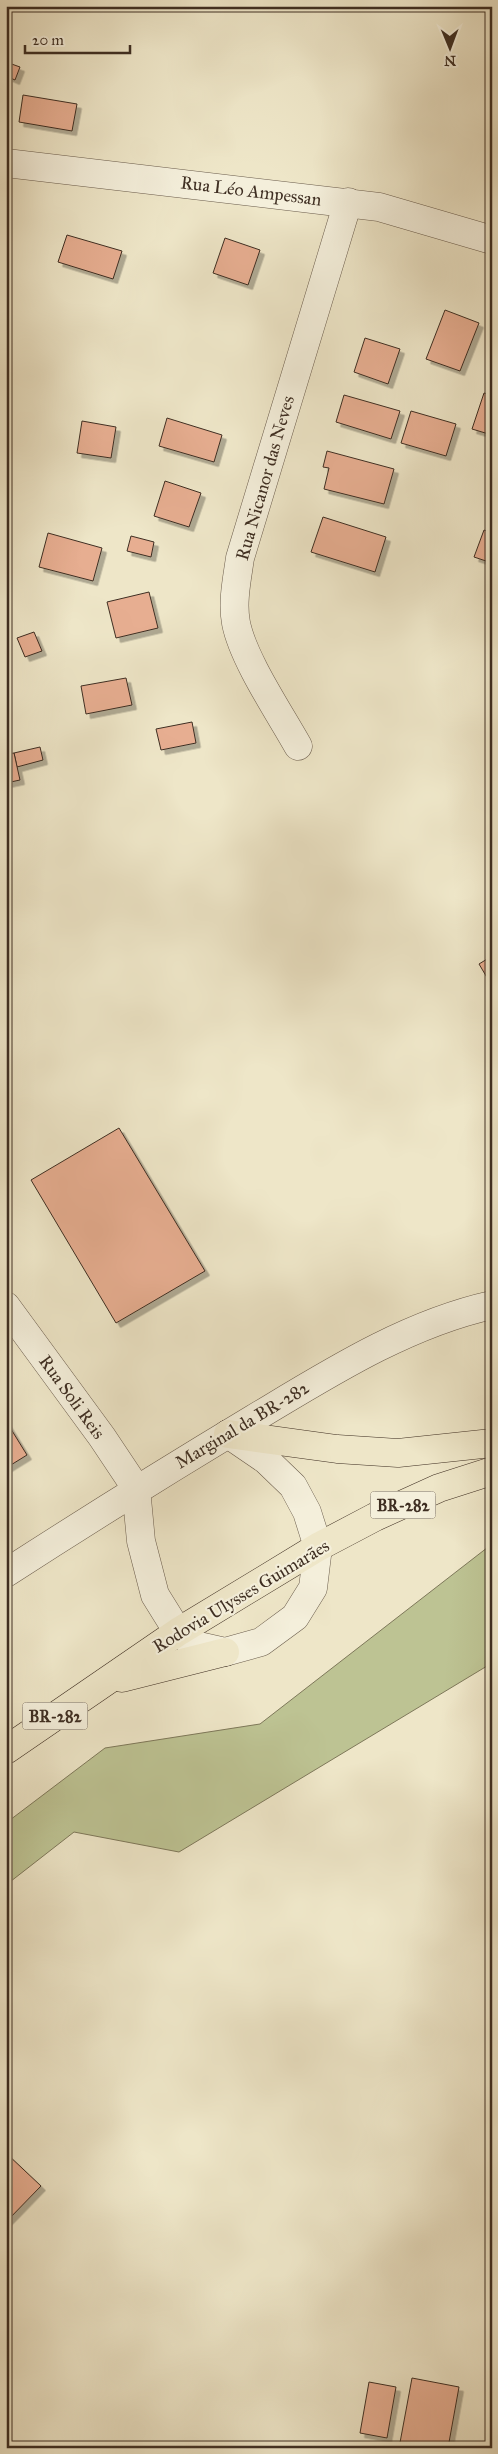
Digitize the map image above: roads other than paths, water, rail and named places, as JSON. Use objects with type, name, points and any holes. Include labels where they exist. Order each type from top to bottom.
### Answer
[{"type":"highway","points":[[228,1434],[337,1449],[398,1453],[492,1444]]},
{"type":"highway","name":"Rodovia Ulysses Guimarães","points":[[6,1750],[178,1632],[318,1547],[375,1517],[439,1488],[492,1471]]},
{"type":"highway","points":[[104,1683],[225,1652]]},
{"type":"street","name":"Rua Léo Ampessan","points":[[6,162],[348,202],[379,207],[492,240]]},
{"type":"street","name":"Rua Nicanor das Neves","points":[[298,746],[244,648],[236,622],[235,591],[240,558],[348,202]]},
{"type":"street","name":"Marginal da BR-282","points":[[6,1573],[136,1488],[312,1383],[388,1342],[471,1310],[492,1305]]},
{"type":"street","name":"Rua Soli Reis","points":[[6,1306],[102,1437],[136,1488]]},
{"type":"street","points":[[136,1488],[141,1541],[155,1595],[178,1632],[194,1645],[225,1652],[261,1642],[295,1617],[312,1588],[318,1547],[307,1512],[293,1486],[266,1460],[228,1434]]}]
